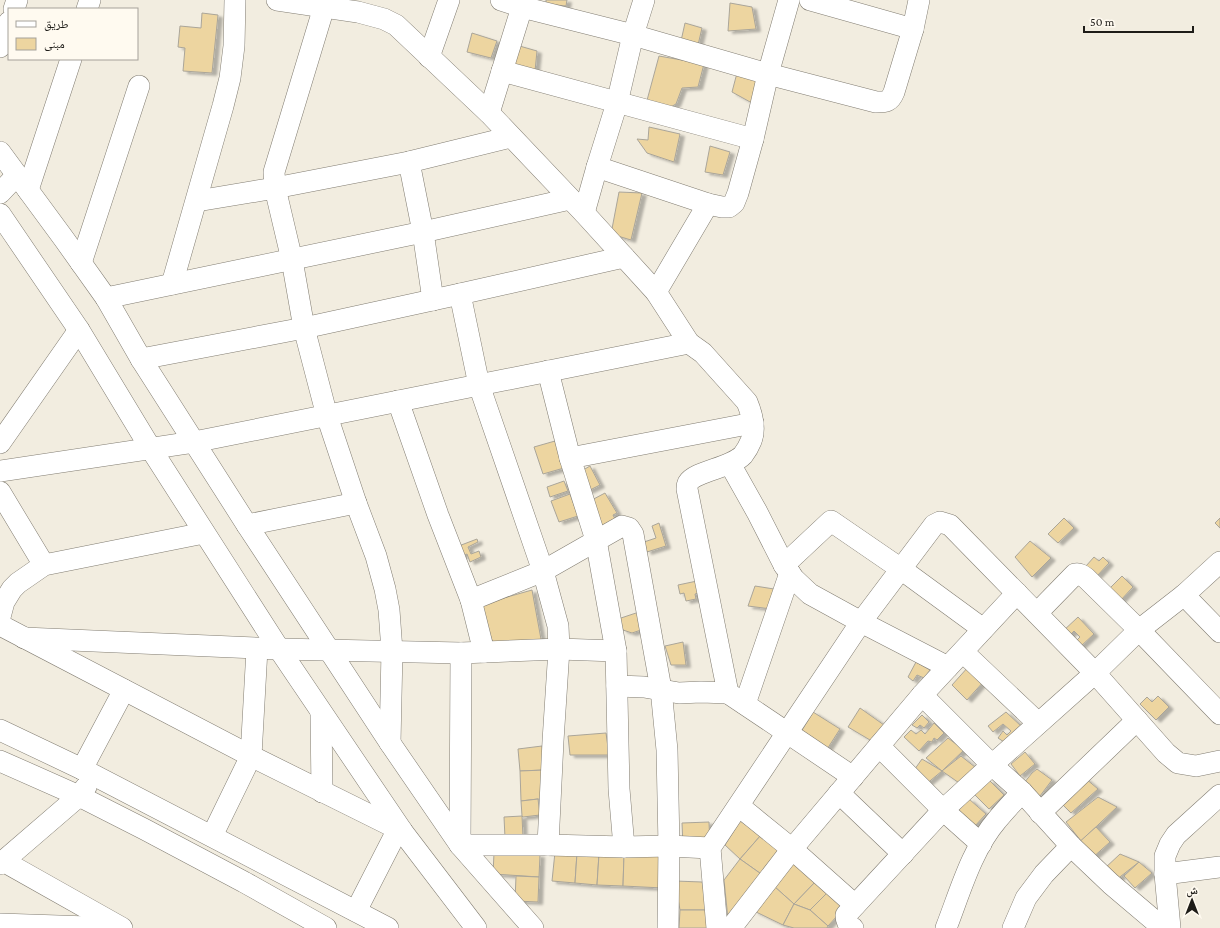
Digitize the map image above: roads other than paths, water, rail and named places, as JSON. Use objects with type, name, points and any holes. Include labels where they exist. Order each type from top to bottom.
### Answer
[{"type":"street","points":[[172,284],[197,202],[230,78],[234,46],[235,0]]},
{"type":"street","points":[[277,0],[324,7],[360,6],[396,25],[489,113],[577,206],[656,292],[688,343],[703,353],[747,402],[751,412],[754,428],[748,447],[743,455],[730,464],[694,477],[688,483],[686,489],[736,699]]},
{"type":"street","points":[[429,57],[449,0]]},
{"type":"street","points":[[501,0],[522,7],[634,35],[768,74],[876,102],[885,102],[892,98],[913,29],[919,0]]},
{"type":"street","points":[[577,206],[597,167],[617,103],[644,0]]},
{"type":"street","points":[[597,167],[708,204],[729,207],[734,203],[738,194],[753,139],[768,74],[788,0]]},
{"type":"street","points":[[810,0],[913,29]]},
{"type":"street","points":[[324,7],[274,172],[304,328],[327,416],[356,503],[376,556],[384,589],[388,610],[392,651],[390,743]]},
{"type":"street","points":[[489,113],[522,7]]},
{"type":"street","points":[[0,47],[8,25]]},
{"type":"street","points":[[0,193],[23,182],[71,60]]},
{"type":"street","points":[[502,71],[753,139]]},
{"type":"street","points":[[81,263],[139,86]]},
{"type":"street","points":[[197,202],[408,162],[511,137]]},
{"type":"street","points":[[0,152],[106,298],[141,359],[247,525],[390,743],[460,845],[533,928]]},
{"type":"street","points":[[408,162],[423,232],[433,300]]},
{"type":"street","points":[[656,292],[708,204]]},
{"type":"street","points":[[106,298],[423,232],[577,206]]},
{"type":"street","points":[[0,214],[79,330],[151,449],[279,649],[400,830],[476,928]]},
{"type":"street","points":[[141,359],[304,328],[624,257]]},
{"type":"street","points":[[460,294],[479,385],[543,571],[558,626],[559,649],[548,845]]},
{"type":"street","points":[[0,443],[79,330]]},
{"type":"street","points":[[0,471],[194,442],[688,343]]},
{"type":"street","points":[[548,371],[570,458],[596,540],[616,651],[619,789],[624,847]]},
{"type":"street","points":[[398,401],[438,515],[471,600],[484,652]]},
{"type":"street","points":[[570,458],[753,423]]},
{"type":"street","points":[[730,464],[787,569],[794,579],[810,594],[948,667]]},
{"type":"street","points":[[1,494],[44,565]]},
{"type":"street","points":[[247,525],[356,503]]},
{"type":"street","points":[[736,699],[787,569],[831,521],[901,569],[983,629]]},
{"type":"street","points":[[717,928],[710,848],[861,622],[934,525],[940,522],[950,525],[1037,613],[1095,673],[1166,753],[1178,763],[1196,766],[1220,761]]},
{"type":"street","points":[[471,600],[543,571],[622,526],[630,528],[633,534],[661,689],[666,750],[669,846],[668,928]]},
{"type":"street","points":[[0,617],[4,602],[12,589],[44,565],[204,533]]},
{"type":"street","points":[[853,928],[848,924],[846,915],[944,810],[1095,673],[1139,630],[1184,595],[1220,562]]},
{"type":"street","points":[[1037,613],[1075,574],[1086,578],[1139,630],[1220,714]]},
{"type":"street","points":[[731,928],[792,849],[922,695],[1016,593]]},
{"type":"street","points":[[1184,595],[1220,632]]},
{"type":"street","points":[[0,625],[251,756],[400,830]]},
{"type":"street","points":[[24,638],[257,649],[461,653],[559,649],[616,651]]},
{"type":"street","points":[[212,836],[251,756],[257,649]]},
{"type":"street","points":[[962,652],[1038,724]]},
{"type":"street","points":[[460,845],[461,653]]},
{"type":"street","points":[[617,686],[661,689],[679,692],[701,692],[736,699],[853,777]]},
{"type":"street","points":[[122,928],[2,862],[79,796],[124,690]]},
{"type":"street","points":[[922,695],[992,765],[1022,792],[1071,846],[1111,884],[1162,928]]},
{"type":"street","points":[[322,713],[322,792]]},
{"type":"street","points":[[1040,812],[1137,720]]},
{"type":"street","points":[[0,730],[88,772],[388,928]]},
{"type":"street","points":[[879,746],[981,844]]},
{"type":"street","points":[[4,768],[79,796],[194,855],[317,925]]},
{"type":"street","points":[[946,928],[968,871],[981,844],[996,820],[1022,792]]},
{"type":"street","points":[[839,793],[903,854]]},
{"type":"street","points":[[1170,928],[1165,874],[1165,856],[1176,835],[1220,795]]},
{"type":"street","points":[[739,806],[792,849],[855,906]]},
{"type":"street","points":[[356,911],[400,830]]},
{"type":"street","points":[[460,845],[624,847],[669,846],[710,848]]},
{"type":"street","points":[[1015,928],[1026,898],[1044,874],[1071,846]]},
{"type":"street","points":[[1165,874],[1220,867]]},
{"type":"street","points":[[0,924],[127,928]]}]
